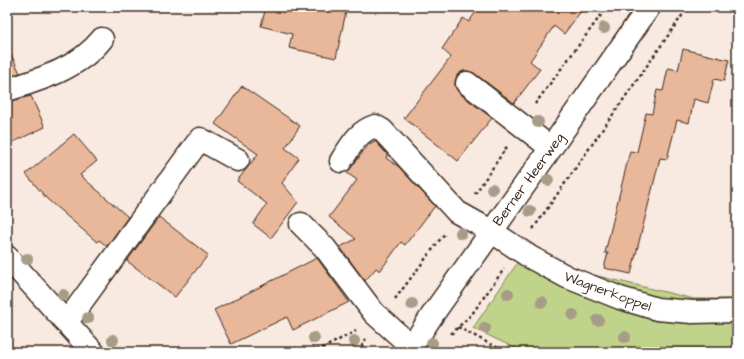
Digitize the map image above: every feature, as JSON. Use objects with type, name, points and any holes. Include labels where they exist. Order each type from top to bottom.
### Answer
[{"type":"street","name":"Berner Heerweg","points":[[410,349],[649,7]]},
{"type":"street","points":[[7,90],[75,64],[93,50],[102,39]]},
{"type":"street","points":[[467,83],[551,148]]},
{"type":"street","name":"Wagnerkoppel","points":[[341,161],[356,138],[365,130],[375,126],[382,130],[460,213],[519,249],[530,258],[567,277],[620,298],[658,309],[692,312],[737,311]]},
{"type":"street","points":[[66,323],[200,139],[238,160]]},
{"type":"street","points":[[301,224],[326,248],[359,295],[380,319],[410,349]]},
{"type":"street","points":[[7,257],[93,352]]},
{"type":"path","points":[[359,352],[369,333],[460,213],[607,7]]},
{"type":"path","points":[[505,352],[458,327],[472,314],[519,249],[688,7]]},
{"type":"path","points":[[311,352],[327,346],[380,319]]},
{"type":"green space","points":[[531,243],[560,267],[694,299],[737,299],[737,352],[523,352],[473,328]]},
{"type":"building","points":[[266,7],[347,7],[336,58],[289,48],[292,34],[261,26]]},
{"type":"building","points":[[479,7],[584,7],[564,34],[554,26],[530,61],[540,69],[514,103],[474,73],[463,71],[457,75],[455,87],[459,93],[492,118],[458,161],[404,118],[451,57],[442,49],[463,18],[469,22]]},
{"type":"building","points":[[7,46],[20,73],[7,77]]},
{"type":"building","points":[[683,49],[729,60],[724,81],[714,79],[708,103],[694,99],[689,123],[677,120],[667,159],[660,158],[631,274],[604,268],[608,253],[605,253],[630,151],[637,152],[646,113],[652,114],[657,90],[663,91],[668,68],[678,70]]},
{"type":"building","points":[[242,86],[300,126],[285,148],[299,158],[282,183],[298,202],[271,238],[253,224],[267,204],[237,181],[258,154],[215,124]]},
{"type":"building","points":[[31,96],[45,127],[7,145],[7,102]]},
{"type":"building","points":[[74,134],[97,161],[80,175],[128,217],[107,246],[99,240],[97,242],[47,199],[26,174]]},
{"type":"building","points":[[375,141],[387,154],[386,158],[399,167],[435,206],[405,245],[401,242],[380,271],[376,268],[365,281],[340,247],[356,239],[329,217],[357,180],[347,173],[369,144]]},
{"type":"building","points":[[159,217],[208,255],[175,297],[127,261]]},
{"type":"building","points":[[317,258],[349,302],[293,330],[287,317],[231,344],[214,310]]}]
